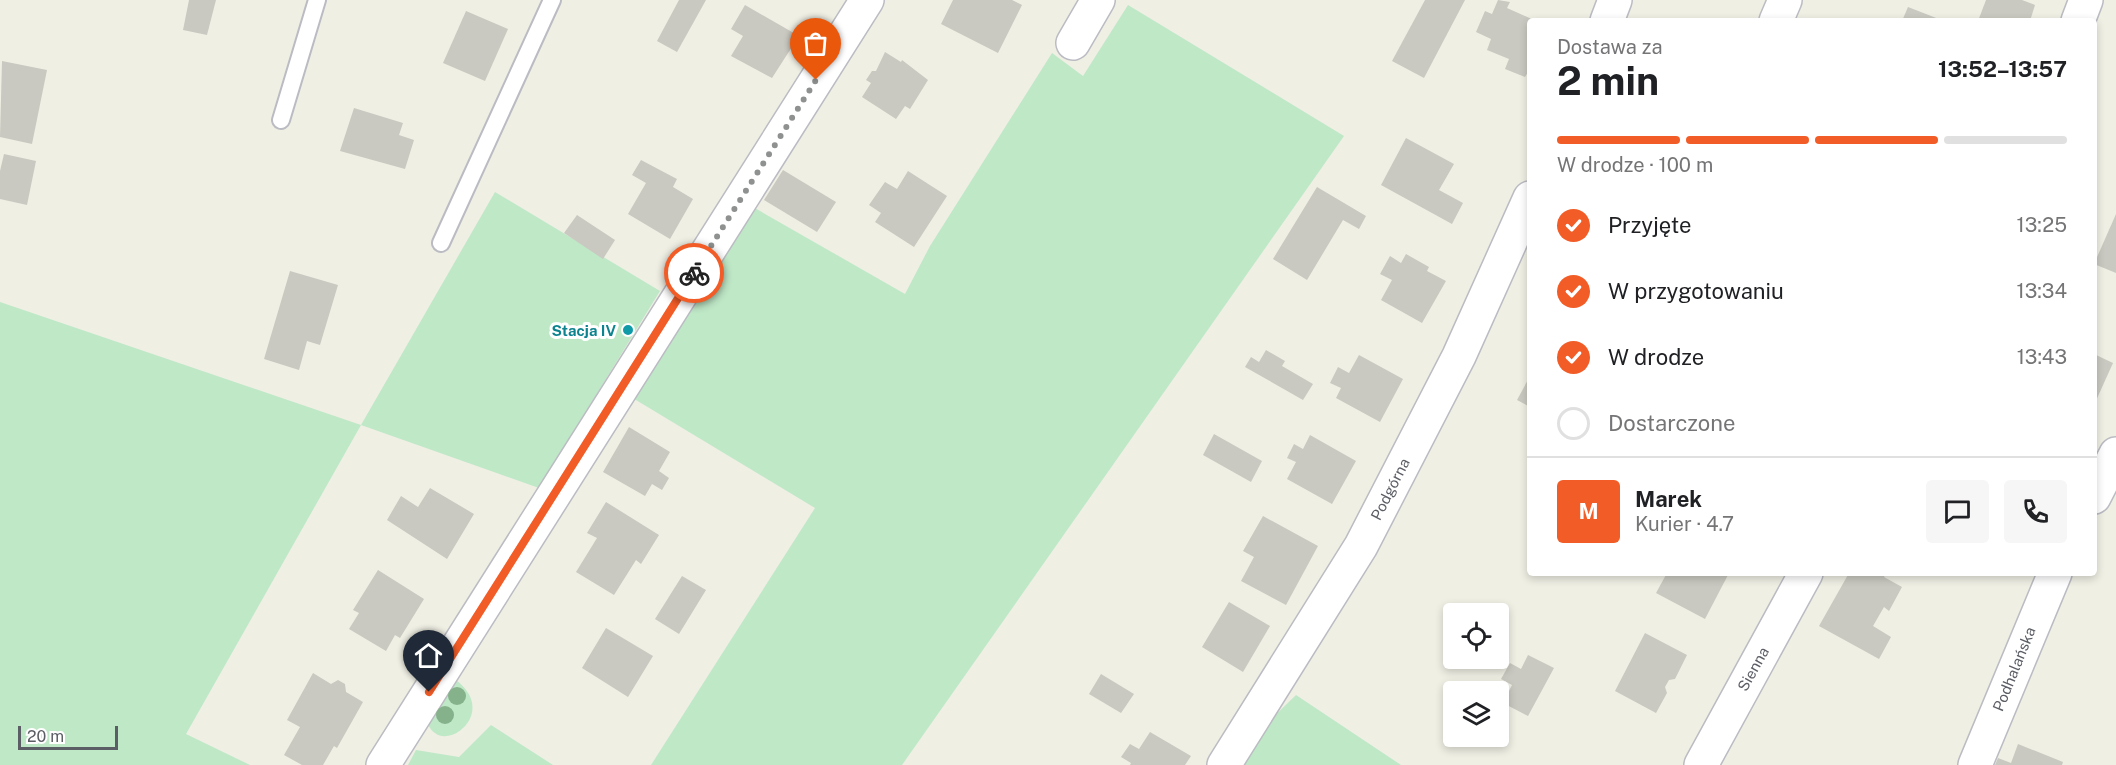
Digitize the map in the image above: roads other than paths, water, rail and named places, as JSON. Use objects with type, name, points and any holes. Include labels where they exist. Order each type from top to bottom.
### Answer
[{"type":"street","points":[[383,765],[867,0]]},
{"type":"street","points":[[1073,43],[1098,0]]},
{"type":"street","points":[[1607,18],[1616,0]]},
{"type":"street","points":[[1777,18],[1785,0]]},
{"type":"street","points":[[2079,18],[2085,0]]},
{"type":"street","name":"Podgórna","points":[[1224,765],[1361,546],[1459,356],[1527,205]]},
{"type":"street","points":[[2097,491],[2116,454]]},
{"type":"street","name":"Sienna","points":[[1701,765],[1804,576]]},
{"type":"street","name":"Podhalańska","points":[[1975,765],[2054,576]]},
{"type":"lane","points":[[282,120],[317,0]]},
{"type":"lane","points":[[441,243],[552,0]]},
{"type":"place","name":"Stacja IV","points":[[628,330]]}]
